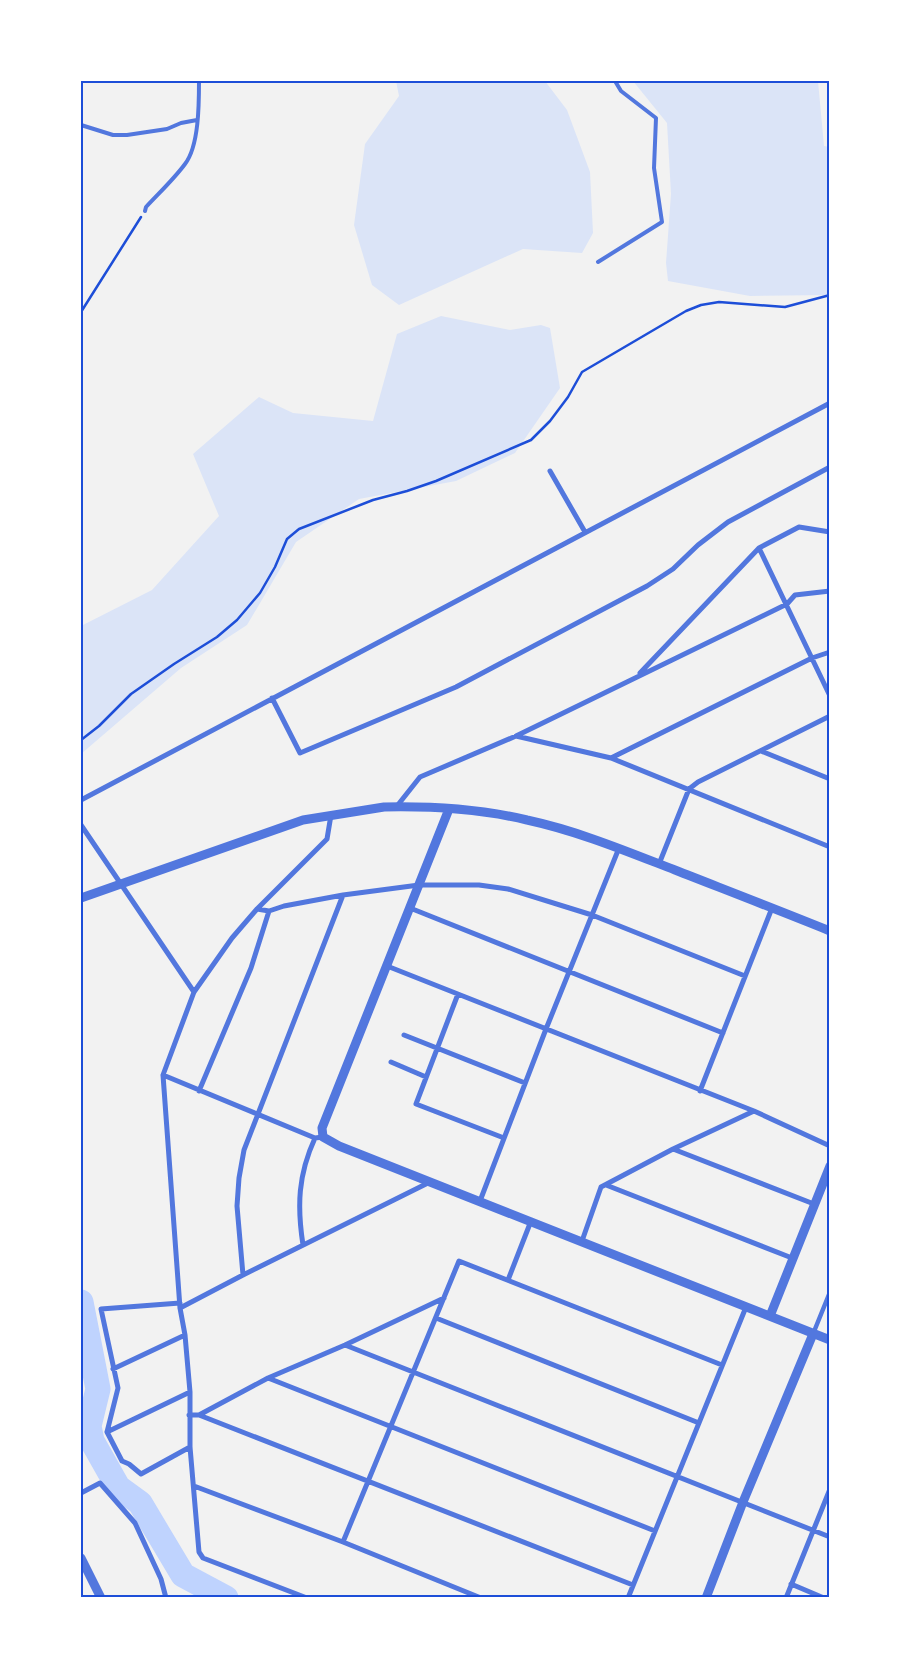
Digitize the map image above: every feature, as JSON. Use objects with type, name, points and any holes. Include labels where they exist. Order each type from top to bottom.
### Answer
[{"type":"street","points":[[81,800],[830,403]]},
{"type":"street","points":[[272,698],[300,753],[456,687],[647,586],[672,569],[728,522],[830,467]]},
{"type":"street","points":[[550,471],[585,532]]},
{"type":"street","points":[[638,676],[759,548],[799,527],[830,532]]},
{"type":"street","points":[[759,548],[830,696]]},
{"type":"street","points":[[397,806],[420,777],[516,736],[787,604],[795,595],[830,591]]},
{"type":"street","points":[[611,758],[812,658],[830,652]]},
{"type":"street","points":[[660,864],[689,789],[698,782],[830,716]]},
{"type":"street","points":[[516,736],[611,758],[830,847]]},
{"type":"street","points":[[761,751],[830,778]]},
{"type":"street","points":[[81,898],[294,822],[397,806],[449,809],[526,820],[581,834],[830,931]]},
{"type":"street","points":[[303,1245],[300,1221],[300,1188],[303,1171],[319,1138],[449,809]]},
{"type":"street","points":[[307,1598],[203,1558],[198,1552],[190,1447],[190,1392],[185,1334],[180,1305],[163,1075],[194,992],[232,938],[327,839],[331,815]]},
{"type":"street","points":[[81,825],[194,992]]},
{"type":"street","points":[[480,1201],[546,1029],[619,848]]},
{"type":"street","points":[[257,910],[269,911],[284,906],[343,895],[419,885],[479,885],[508,889],[592,915],[745,976]]},
{"type":"street","points":[[243,1275],[237,1206],[244,1150],[343,895]]},
{"type":"street","points":[[410,908],[723,1033]]},
{"type":"street","points":[[700,1090],[772,908]]},
{"type":"street","points":[[199,1091],[251,968],[269,911]]},
{"type":"street","points":[[387,966],[700,1090],[830,1146]]},
{"type":"street","points":[[458,994],[416,1104],[504,1138]]},
{"type":"street","points":[[404,1034],[525,1083]]},
{"type":"street","points":[[390,1062],[426,1077]]},
{"type":"street","points":[[163,1075],[199,1091],[830,1340]]},
{"type":"street","points":[[582,1241],[601,1187],[674,1149],[754,1112]]},
{"type":"street","points":[[674,1149],[814,1204]]},
{"type":"street","points":[[770,1316],[830,1166]]},
{"type":"street","points":[[190,1447],[141,1474],[122,1461],[107,1432],[118,1388],[101,1309],[180,1305],[431,1182]]},
{"type":"street","points":[[606,1185],[792,1258]]},
{"type":"street","points":[[508,1280],[531,1221]]},
{"type":"street","points":[[343,1542],[459,1261],[722,1365]]},
{"type":"street","points":[[706,1598],[743,1502],[830,1292]]},
{"type":"street","points":[[199,1415],[268,1378],[346,1345],[445,1298]]},
{"type":"street","points":[[628,1598],[746,1307]]},
{"type":"street","points":[[436,1318],[699,1423]]},
{"type":"street","points":[[113,1369],[185,1334]]},
{"type":"street","points":[[346,1345],[830,1537]]},
{"type":"street","points":[[268,1378],[655,1531]]},
{"type":"street","points":[[107,1432],[190,1392]]},
{"type":"street","points":[[189,1415],[199,1415],[633,1584]]},
{"type":"street","points":[[81,1492],[100,1483],[135,1523],[161,1579],[166,1598]]},
{"type":"street","points":[[194,1486],[343,1542],[481,1598]]},
{"type":"street","points":[[786,1598],[830,1489]]},
{"type":"street","points":[[81,1558],[101,1598]]},
{"type":"street","points":[[791,1584],[824,1598]]},
{"type":"lane","points":[[145,211],[146,207],[186,163],[193,148],[199,81]]},
{"type":"lane","points":[[598,262],[662,222],[654,168],[656,118],[621,90],[615,81]]},
{"type":"lane","points":[[81,125],[113,135],[128,135],[167,129],[181,123],[197,120]]},
{"type":"path","points":[[81,312],[145,211]]},
{"type":"path","points":[[81,740],[100,726],[132,694],[174,664],[217,637],[237,620],[260,593],[275,567],[287,540],[299,529],[373,500],[436,481],[531,440],[568,397],[582,372],[686,311],[701,305],[720,302],[785,307],[830,295]]},
{"type":"shaded area","points":[[396,81],[545,81],[567,110],[590,172],[593,233],[582,253],[523,249],[399,305],[372,285],[354,225],[365,144],[399,96]]},
{"type":"shaded area","points":[[633,81],[818,81],[824,146],[830,147],[830,295],[750,296],[668,281],[666,263],[671,194],[667,123]]},
{"type":"shaded area","points":[[441,316],[510,330],[541,325],[550,328],[560,388],[515,453],[456,481],[359,499],[296,542],[247,625],[181,668],[81,754],[81,626],[152,590],[219,516],[193,454],[259,397],[293,413],[373,421],[397,334]]},
{"type":"waterway","points":[[81,1302],[98,1389],[89,1426],[92,1441],[118,1487],[140,1503],[183,1575],[226,1598]]}]
